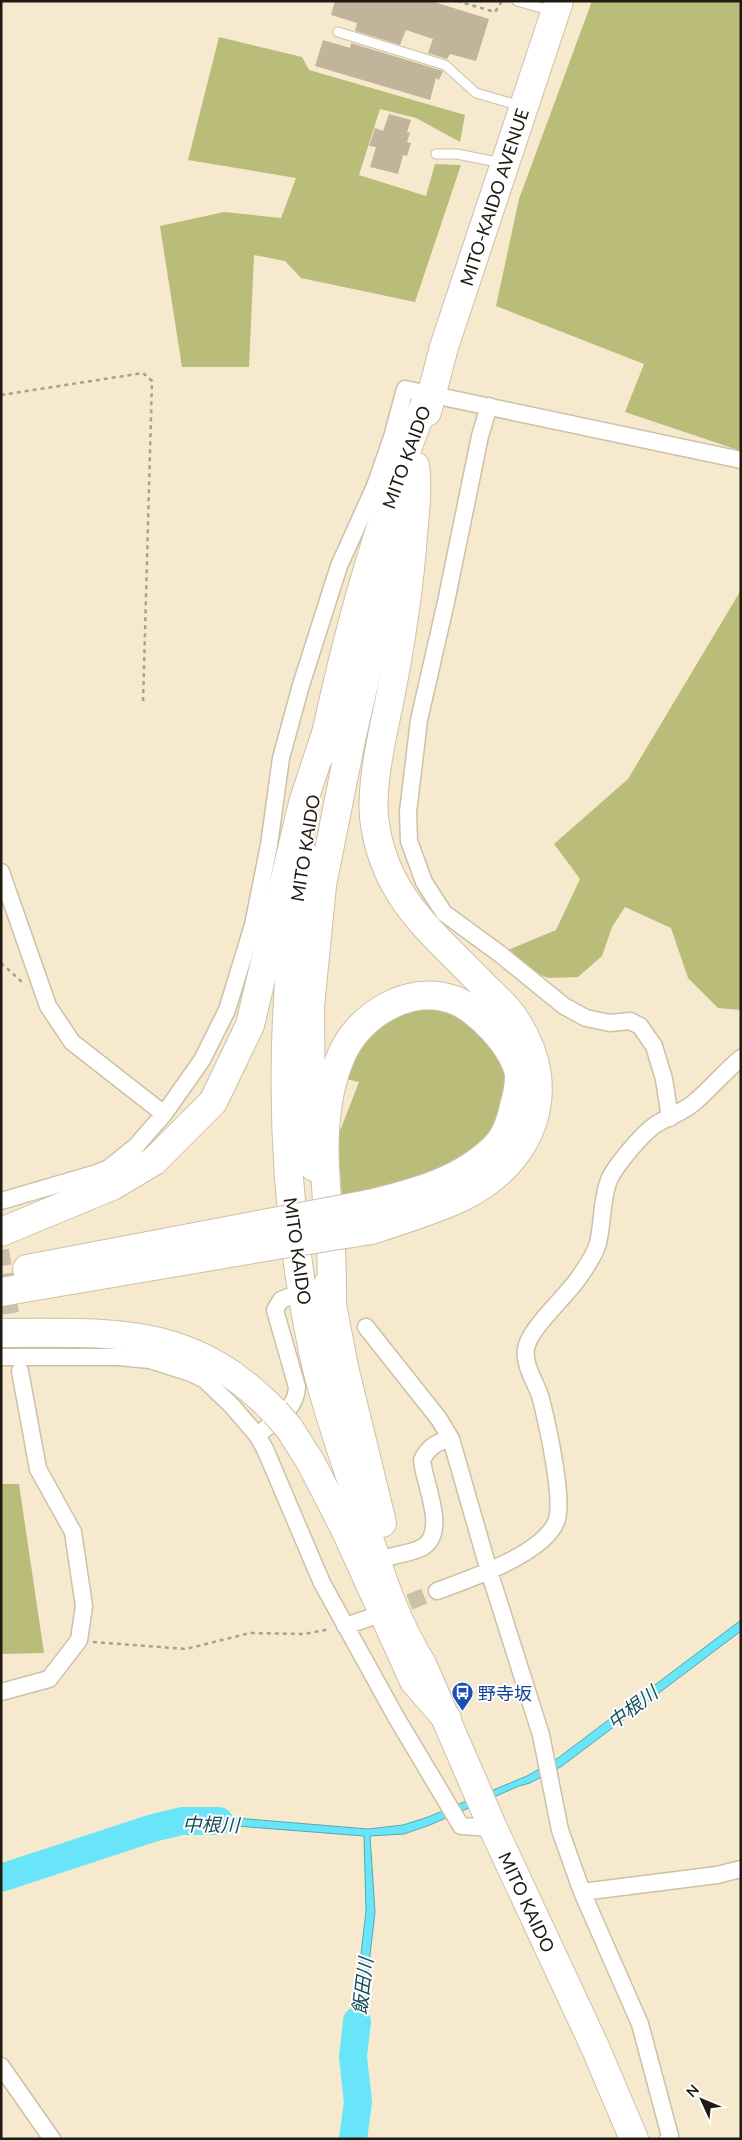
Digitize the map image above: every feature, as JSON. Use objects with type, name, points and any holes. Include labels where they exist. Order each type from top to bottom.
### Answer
[{"type":"highway","name":"MITO-KAIDO AVENUE","points":[[430,394],[557,6]]},
{"type":"highway","name":"MITO KAIDO","points":[[422,1664],[414,1630],[390,1557],[344,1367],[322,1254],[311,1125],[310,1006],[322,885],[336,809],[430,394]]},
{"type":"highway","name":"MITO KAIDO","points":[[430,394],[417,420],[379,532],[355,614],[327,730],[298,874],[286,1004],[289,1184],[314,1358],[366,1528],[406,1639],[422,1664],[493,1828],[595,2047],[634,2139]]},
{"type":"highway","points":[[1,1274],[262,1236],[370,1217],[462,1197],[495,1176],[516,1156],[530,1128],[538,1104],[538,1082],[534,1062],[516,1020],[426,928],[408,906],[395,884],[384,858],[374,817],[381,744],[406,611],[416,504],[415,466]]},
{"type":"highway","points":[[1,1232],[112,1186],[154,1161],[213,1102],[250,1025],[303,803],[327,730]]},
{"type":"highway","points":[[332,1309],[324,1140],[329,1098],[342,1055],[352,1035],[382,1009],[398,1002],[433,995],[452,999],[467,1006],[481,1018],[502,1041],[512,1056],[519,1075],[512,1114],[499,1143],[477,1162],[454,1176],[419,1191],[370,1217]]},
{"type":"highway","points":[[1,1292],[262,1236]]},
{"type":"highway","points":[[1,1333],[100,1333],[162,1341],[213,1362],[242,1382],[282,1420],[310,1461],[345,1530],[414,1681],[447,1719]]},
{"type":"street","points":[[1,1201],[109,1168],[136,1146],[164,1114],[202,1060],[227,1010],[253,925],[269,845],[281,758],[301,685],[339,566],[375,486],[392,437],[405,389],[741,460]]},
{"type":"street","points":[[489,406],[480,436],[446,602],[419,720],[408,812],[410,840],[424,882],[444,913],[500,954],[564,1006],[586,1018],[610,1022],[630,1021],[640,1026],[654,1046],[664,1079],[670,1118]]},
{"type":"street","points":[[1,872],[48,1006],[72,1042],[164,1114]]},
{"type":"street","points":[[437,1591],[507,1563],[544,1538],[551,1531],[557,1520],[559,1510],[556,1478],[541,1399],[527,1362],[525,1350],[530,1337],[578,1278],[591,1258],[598,1244],[602,1209],[609,1180],[614,1171],[655,1125],[697,1101],[741,1058]]},
{"type":"street","points":[[257,1435],[289,1410],[297,1394],[297,1387],[275,1310],[281,1300],[303,1291]]},
{"type":"street","points":[[366,1327],[438,1419],[451,1439],[489,1571],[541,1735],[560,1830],[582,1892],[640,2024],[670,2136],[668,2139]]},
{"type":"street","points":[[1,1357],[119,1357],[150,1360],[191,1373],[205,1380],[257,1435],[322,1583],[461,1826],[493,1828]]},
{"type":"street","points":[[1,1692],[49,1679],[79,1640],[84,1606],[73,1532],[38,1470],[20,1371]]},
{"type":"street","points":[[390,1557],[422,1548],[433,1537],[435,1529],[434,1518],[422,1460],[430,1448],[439,1442],[451,1439]]},
{"type":"street","points":[[345,1626],[369,1618]]},
{"type":"street","points":[[582,1892],[717,1875],[741,1869]]},
{"type":"street","points":[[1,2066],[52,2139]]},
{"type":"lane","points":[[517,1],[557,6]]},
{"type":"lane","points":[[338,32],[445,65],[476,93],[524,106]]},
{"type":"lane","points":[[436,154],[457,154],[505,164]]},
{"type":"path","points":[[457,1],[495,12],[502,1]]},
{"type":"path","points":[[1,395],[142,373],[152,381],[144,704]]},
{"type":"path","points":[[79,1640],[186,1649],[250,1633],[304,1634],[345,1626]]},
{"type":"green space","points":[[592,1],[741,1],[741,451],[625,412],[644,364],[496,306],[519,199]]},
{"type":"green space","points":[[219,37],[302,57],[309,70],[465,115],[460,142],[416,118],[380,109],[359,175],[426,196],[435,164],[461,165],[415,302],[301,278],[285,261],[254,255],[249,367],[182,367],[160,226],[224,212],[281,218],[296,178],[188,160]]},
{"type":"green space","points":[[741,590],[741,1010],[718,1008],[688,978],[671,928],[625,907],[612,927],[602,956],[578,977],[549,978],[528,971],[508,950],[556,930],[580,879],[554,844],[628,779]]},
{"type":"green space","points":[[430,1005],[451,1010],[488,1035],[506,1075],[499,1123],[480,1150],[451,1170],[342,1200],[338,1136],[359,1082],[341,1078],[350,1056],[387,1017]]},
{"type":"green space","points":[[1,1484],[19,1484],[44,1653],[1,1654]]},
{"type":"water","points":[[741,1620],[741,1631],[562,1766],[530,1783],[430,1825],[404,1834],[370,1836],[375,1912],[358,2057],[349,2058],[366,1911],[364,1836],[223,1825],[182,1825],[182,1816],[224,1817],[368,1829],[403,1825],[428,1817],[527,1776],[558,1758]]},
{"type":"building","points":[[335,1],[431,1],[489,19],[476,61],[450,54],[447,59],[428,53],[433,39],[406,30],[400,45],[355,31],[357,23],[331,15]]},
{"type":"building","points":[[323,40],[350,48],[351,43],[443,71],[439,80],[436,78],[430,100],[315,66]]},
{"type":"building","points":[[389,114],[411,120],[407,132],[410,133],[407,142],[411,143],[407,156],[403,155],[398,174],[370,167],[376,147],[369,146],[375,128],[383,131]]},
{"type":"waterway","name":"中根川","points":[[1,1878],[153,1828],[182,1821],[219,1821]]},
{"type":"waterway","name":"飯田川","points":[[353,2139],[358,2102],[353,2057],[357,2021]]},
{"type":"tunnel","points":[[1,1250],[20,1371]]},
{"type":"tunnel","points":[[387,1611],[437,1591]]},
{"type":"place","name":"野寺坂","points":[[462,1712]]}]
